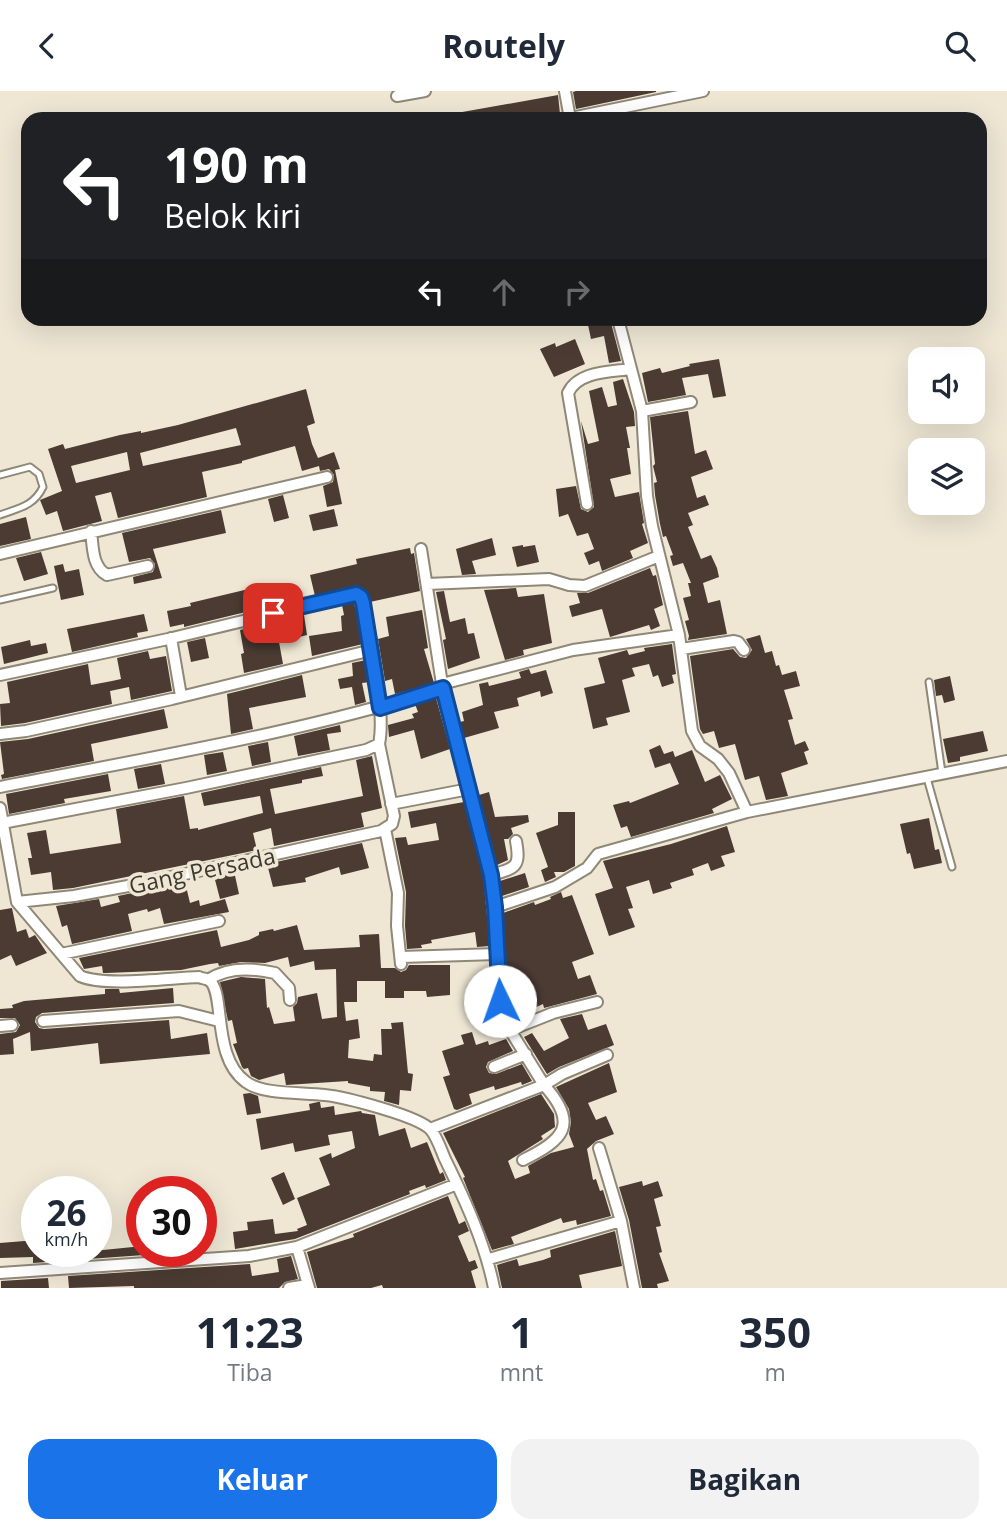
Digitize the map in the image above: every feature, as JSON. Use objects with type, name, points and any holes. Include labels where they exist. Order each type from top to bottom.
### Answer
[{"type":"street","points":[[397,96],[425,91]]},
{"type":"street","points":[[565,91],[567,112]]},
{"type":"street","points":[[602,112],[702,91]]},
{"type":"street","points":[[620,326],[642,411],[647,496],[679,635],[694,739],[718,759],[729,773],[747,811]]},
{"type":"street","points":[[587,504],[568,393],[582,378],[631,369]]},
{"type":"street","points":[[642,411],[691,402]]},
{"type":"street","points":[[0,554],[327,477]]},
{"type":"street","points":[[91,531],[96,566],[103,573],[107,575],[148,566]]},
{"type":"street","points":[[421,549],[443,686],[491,875],[500,1001],[510,1030],[553,1095],[563,1118],[560,1136],[549,1147],[523,1160]]},
{"type":"street","points":[[427,584],[553,580],[584,586],[659,556]]},
{"type":"street","points":[[0,675],[356,594],[361,597],[372,650],[380,708],[379,744],[394,816],[392,824],[385,829],[398,893],[397,926],[401,960],[498,954]]},
{"type":"street","points":[[0,787],[380,708],[443,686],[573,650],[679,635]]},
{"type":"street","points":[[167,639],[177,697]]},
{"type":"street","points":[[681,649],[734,641],[744,650]]},
{"type":"street","points":[[0,734],[26,731],[177,697],[372,650]]},
{"type":"street","points":[[2,823],[199,786],[366,750],[379,744]]},
{"type":"street","points":[[495,907],[555,887],[583,870],[602,853],[747,811],[1007,761]]},
{"type":"street","points":[[391,804],[470,789]]},
{"type":"street","points":[[0,808],[4,858],[17,902],[80,976],[105,981],[199,977],[208,980],[215,988],[225,1051],[230,1063],[245,1082],[268,1090],[333,1096],[393,1111],[430,1129],[489,1259],[494,1288]]},
{"type":"street","name":"Gang Persada","points":[[17,902],[74,897],[385,829]]},
{"type":"street","points":[[491,875],[513,869],[517,864],[519,858],[516,841]]},
{"type":"street","points":[[61,954],[219,921]]},
{"type":"street","points":[[208,980],[221,971],[241,969],[275,973],[289,988],[290,1000]]},
{"type":"street","points":[[510,1030],[553,1013],[597,1002]]},
{"type":"street","points":[[43,1021],[179,1011],[219,1021]]},
{"type":"street","points":[[0,1027],[12,1025]]},
{"type":"street","points":[[494,1067],[526,1054]]},
{"type":"street","points":[[430,1129],[544,1085],[562,1074],[607,1055]]},
{"type":"street","points":[[599,1148],[621,1221],[634,1288]]},
{"type":"street","points":[[0,1273],[249,1256],[297,1247],[457,1184]]},
{"type":"street","points":[[489,1259],[621,1221]]},
{"type":"street","points":[[289,1288],[308,1287],[297,1247]]},
{"type":"lane","points":[[0,475],[30,467],[39,474],[43,487],[30,505],[0,515]]},
{"type":"lane","points":[[0,600],[53,588]]},
{"type":"lane","points":[[929,682],[942,775]]},
{"type":"lane","points":[[927,778],[952,867]]},
{"type":"building","points":[[573,92],[656,92],[576,109]]},
{"type":"building","points":[[558,95],[560,112],[462,112]]},
{"type":"building","points":[[588,326],[612,326],[621,361],[609,363],[604,336],[591,339]]},
{"type":"building","points":[[575,339],[585,364],[554,377],[540,349],[555,343],[556,347]]},
{"type":"building","points":[[719,359],[726,396],[713,398],[708,374],[682,378],[686,395],[648,402],[642,373],[660,368],[662,373],[690,366],[689,364]]},
{"type":"building","points":[[623,379],[634,412],[635,426],[626,427],[631,474],[610,479],[615,497],[639,492],[642,524],[648,543],[630,551],[633,558],[602,571],[599,561],[589,565],[584,553],[594,549],[588,533],[577,536],[568,514],[559,517],[556,489],[576,486],[581,509],[588,512],[594,507],[581,421],[588,444],[599,441],[589,391],[602,387],[608,407],[617,405],[613,382]]},
{"type":"building","points":[[306,389],[315,423],[307,426],[312,444],[318,458],[334,452],[340,469],[335,470],[342,504],[327,507],[323,486],[333,482],[334,475],[329,469],[320,471],[319,466],[302,471],[295,446],[242,463],[202,472],[207,497],[118,518],[111,492],[95,496],[102,521],[63,531],[57,511],[46,515],[40,500],[62,491],[48,449],[63,444],[65,449],[120,435],[178,425]],"holes":[[[236,428],[241,445],[143,466],[140,453]],[[127,452],[130,470],[76,483],[71,466]]]},
{"type":"building","points":[[688,411],[695,454],[706,450],[713,469],[691,477],[697,498],[705,495],[709,505],[688,513],[693,525],[688,527],[701,559],[711,555],[717,568],[719,577],[703,583],[708,603],[720,600],[727,634],[688,640],[685,621],[689,620],[683,598],[691,596],[688,583],[691,583],[683,563],[673,566],[670,556],[673,555],[666,536],[663,537],[655,495],[654,483],[657,482],[653,466],[655,464],[650,417]]},
{"type":"building","points":[[283,495],[289,518],[274,522],[268,499]]},
{"type":"building","points":[[334,509],[338,526],[313,531],[309,515]]},
{"type":"building","points":[[221,510],[226,533],[153,549],[162,578],[134,584],[133,577],[153,572],[155,564],[150,558],[129,562],[122,533]]},
{"type":"building","points":[[26,517],[31,539],[0,546],[0,524]]},
{"type":"building","points":[[492,538],[496,555],[472,561],[476,574],[462,575],[456,549]]},
{"type":"building","points":[[535,545],[539,562],[517,567],[512,547]]},
{"type":"building","points":[[410,548],[411,554],[414,553],[420,591],[370,602],[367,592],[355,586],[315,596],[310,575],[357,564],[356,559]]},
{"type":"building","points":[[41,552],[48,574],[24,581],[16,558]]},
{"type":"building","points":[[63,564],[65,572],[79,569],[84,595],[61,600],[54,566]]},
{"type":"building","points":[[650,568],[653,576],[656,575],[663,605],[654,609],[660,626],[651,630],[649,625],[610,637],[602,609],[572,617],[569,606],[580,603],[577,593],[588,593]]},
{"type":"building","points":[[274,583],[279,604],[184,627],[184,624],[170,627],[167,611]]},
{"type":"building","points":[[516,588],[518,597],[544,594],[552,643],[523,650],[524,655],[505,660],[484,590]]},
{"type":"building","points":[[444,591],[450,622],[465,618],[468,634],[474,633],[480,658],[448,669],[443,640],[446,639],[436,592]]},
{"type":"building","points":[[354,603],[363,644],[312,656],[309,636],[342,631],[342,605]]},
{"type":"building","points":[[422,610],[428,648],[424,649],[434,683],[395,694],[392,679],[385,681],[378,639],[389,636],[386,617]]},
{"type":"building","points":[[144,614],[148,631],[137,633],[138,637],[72,652],[67,629]]},
{"type":"building","points":[[304,615],[307,635],[279,642],[283,664],[244,673],[240,630]]},
{"type":"building","points":[[760,635],[765,653],[772,651],[782,675],[796,671],[800,686],[784,690],[793,719],[788,720],[795,745],[805,741],[809,750],[804,752],[808,764],[781,773],[788,796],[766,800],[759,776],[745,780],[735,744],[719,748],[714,731],[703,734],[700,729],[690,656],[733,649],[740,657],[746,658],[752,650],[746,639]]},
{"type":"building","points":[[205,638],[209,658],[191,662],[187,642]]},
{"type":"building","points":[[30,640],[31,646],[46,643],[48,653],[4,664],[1,647]]},
{"type":"building","points":[[672,644],[676,674],[672,675],[674,683],[662,687],[658,675],[653,677],[649,664],[632,668],[635,676],[622,680],[630,712],[606,718],[608,725],[593,729],[584,688],[605,683],[598,658],[627,650],[629,655],[645,651],[644,648]]},
{"type":"building","points":[[148,651],[150,659],[166,656],[172,691],[131,700],[129,687],[110,691],[112,704],[1,726],[0,704],[10,703],[7,682],[88,664],[91,685],[112,681],[121,679],[117,658]]},
{"type":"building","points":[[366,660],[370,682],[362,683],[366,702],[355,705],[352,687],[340,689],[338,679],[353,676],[352,663]]},
{"type":"building","points":[[529,669],[531,674],[546,670],[553,693],[541,697],[540,691],[517,698],[519,706],[494,712],[499,728],[464,738],[460,722],[464,721],[462,712],[483,705],[479,684],[488,682],[489,686],[521,678],[519,672]]},
{"type":"building","points":[[302,675],[306,697],[249,708],[253,729],[231,734],[227,694]]},
{"type":"building","points":[[950,676],[955,700],[944,703],[942,695],[936,696],[934,680]]},
{"type":"building","points":[[436,698],[450,749],[421,759],[414,730],[389,737],[388,725],[414,718],[412,714],[418,712],[415,704]]},
{"type":"building","points":[[164,709],[168,728],[91,744],[94,761],[2,779],[1,775],[4,774],[0,742],[28,739]]},
{"type":"building","points":[[340,725],[341,732],[327,734],[330,750],[298,756],[294,736]]},
{"type":"building","points":[[983,731],[988,751],[960,757],[960,761],[948,763],[943,739]]},
{"type":"building","points":[[268,742],[271,762],[252,766],[248,746]]},
{"type":"building","points":[[660,745],[664,754],[673,751],[675,757],[692,750],[705,782],[720,775],[732,799],[712,809],[714,813],[631,837],[627,826],[621,828],[613,805],[629,801],[630,803],[679,784],[670,763],[655,768],[649,750]]},
{"type":"building","points":[[223,752],[227,771],[207,775],[204,755]]},
{"type":"building","points":[[372,756],[382,808],[361,813],[364,827],[274,846],[271,828],[253,833],[257,850],[73,888],[53,890],[51,872],[31,875],[28,858],[32,858],[27,833],[46,830],[50,854],[121,843],[116,809],[184,796],[190,829],[198,830],[263,813],[260,796],[204,806],[201,793],[321,767],[323,776],[270,789],[275,814],[363,796],[356,760]]},
{"type":"building","points":[[161,764],[165,784],[138,789],[134,769]]},
{"type":"building","points":[[108,774],[111,791],[64,799],[65,803],[9,814],[6,794]]},
{"type":"building","points":[[489,792],[495,817],[528,815],[529,822],[511,828],[513,834],[504,839],[508,860],[497,865],[479,795]]},
{"type":"building","points":[[464,802],[483,876],[490,946],[477,947],[475,932],[431,940],[432,943],[421,945],[422,948],[407,949],[406,892],[395,838],[406,837],[408,845],[439,840],[436,823],[411,828],[408,812]]},
{"type":"building","points":[[558,812],[575,812],[575,866],[564,872],[554,872],[556,877],[545,882],[541,870],[548,867],[536,833],[558,825]]},
{"type":"building","points":[[929,818],[935,850],[939,849],[942,863],[914,869],[910,853],[907,854],[900,824]]},
{"type":"building","points":[[727,826],[735,852],[721,856],[725,866],[711,871],[708,863],[692,869],[694,875],[670,883],[672,888],[653,894],[649,880],[626,887],[633,908],[628,909],[635,927],[609,936],[595,894],[613,888],[603,861],[671,844]]},
{"type":"building","points":[[362,843],[369,868],[341,875],[339,867],[305,878],[306,882],[273,887],[267,864]]},
{"type":"building","points":[[234,871],[239,894],[220,899],[214,876]]},
{"type":"building","points":[[525,873],[529,887],[502,896],[500,881]]},
{"type":"building","points":[[185,882],[190,903],[199,900],[200,906],[225,899],[229,912],[164,924],[160,908],[148,912],[147,909],[128,914],[132,931],[72,944],[67,925],[62,927],[56,906],[99,899],[101,907],[120,902],[118,896]]},
{"type":"building","points":[[561,892],[563,898],[572,895],[594,954],[572,962],[578,979],[590,975],[597,994],[544,1008],[543,1004],[517,1016],[509,1001],[503,913],[534,902],[535,905]]},
{"type":"building","points":[[12,908],[17,932],[26,929],[29,938],[35,935],[47,953],[16,966],[11,955],[0,960],[0,910]]},
{"type":"building","points":[[297,925],[304,950],[360,947],[359,935],[379,934],[381,968],[395,968],[401,972],[409,965],[450,965],[450,995],[427,997],[426,991],[404,991],[404,998],[385,998],[385,981],[357,981],[357,1002],[344,1002],[346,1021],[358,1019],[360,1038],[349,1040],[348,1058],[373,1061],[374,1054],[382,1055],[381,1029],[392,1029],[391,1023],[403,1022],[408,1073],[413,1074],[411,1091],[400,1090],[399,1105],[384,1101],[385,1092],[370,1091],[370,1087],[348,1081],[286,1085],[284,1073],[259,1080],[251,1076],[248,1068],[242,1067],[233,1044],[237,1043],[232,1020],[228,1021],[220,982],[241,977],[265,979],[267,1008],[269,1007],[274,1024],[295,1021],[293,1007],[298,997],[317,993],[322,1019],[337,1017],[336,969],[315,970],[314,961],[290,967],[288,957],[265,963],[241,962],[219,966],[218,963],[181,970],[103,973],[102,966],[84,969],[79,958],[217,930],[221,947],[249,940],[259,935],[259,932]]},
{"type":"building","points":[[173,988],[174,1003],[42,1013],[36,1017],[35,1022],[39,1028],[44,1029],[169,1020],[171,1039],[207,1033],[210,1054],[100,1064],[98,1043],[31,1051],[30,1032],[13,1039],[14,1054],[0,1055],[0,1034],[16,1032],[20,1025],[15,1018],[0,1018],[0,1009],[13,1008],[12,1005],[24,1001],[105,994],[105,989],[119,989],[120,993]]},
{"type":"building","points":[[582,1014],[588,1030],[606,1024],[614,1045],[547,1074],[524,1037],[532,1033],[544,1051],[569,1038],[560,1019]]},
{"type":"building","points":[[472,1032],[476,1045],[488,1041],[489,1045],[506,1039],[513,1051],[488,1062],[486,1067],[489,1073],[496,1074],[522,1064],[532,1081],[495,1090],[494,1086],[469,1094],[472,1104],[457,1110],[454,1109],[443,1077],[450,1075],[442,1051],[464,1044],[461,1035]]},
{"type":"building","points":[[609,1063],[617,1092],[588,1103],[596,1120],[606,1116],[614,1134],[596,1141],[587,1149],[593,1180],[596,1179],[600,1191],[603,1190],[611,1216],[577,1225],[576,1220],[563,1223],[561,1218],[511,1237],[514,1244],[492,1250],[463,1178],[465,1177],[443,1133],[541,1094],[554,1114],[555,1127],[541,1136],[543,1139],[508,1161],[515,1179],[530,1173],[528,1166],[551,1153],[574,1147],[569,1134],[569,1109],[556,1087]]},
{"type":"building","points":[[243,1094],[258,1096],[261,1113],[247,1115]]},
{"type":"building","points":[[320,1102],[321,1108],[334,1106],[335,1115],[361,1111],[375,1115],[379,1136],[405,1128],[411,1148],[427,1142],[440,1174],[443,1172],[446,1180],[409,1191],[410,1194],[295,1239],[235,1249],[233,1232],[248,1230],[247,1222],[273,1219],[275,1234],[298,1231],[297,1229],[307,1225],[297,1198],[330,1185],[319,1158],[331,1153],[332,1158],[355,1148],[352,1131],[328,1135],[330,1145],[295,1152],[293,1143],[261,1150],[256,1119],[310,1110],[309,1104]]},
{"type":"building","points":[[284,1172],[295,1199],[283,1205],[271,1178]]},
{"type":"building","points":[[642,1181],[643,1186],[658,1181],[663,1196],[654,1199],[661,1226],[656,1227],[662,1252],[659,1253],[669,1281],[657,1284],[658,1288],[642,1288],[629,1220],[619,1187]]},
{"type":"building","points":[[448,1196],[459,1224],[465,1221],[469,1231],[458,1236],[469,1262],[475,1260],[478,1268],[471,1271],[476,1288],[383,1288],[382,1285],[371,1288],[317,1288],[307,1252],[354,1237],[353,1234]]},
{"type":"building","points":[[615,1231],[622,1266],[579,1275],[582,1288],[502,1288],[497,1265],[517,1259],[519,1266],[543,1260],[551,1257],[550,1250]]},
{"type":"building","points":[[21,1241],[21,1257],[0,1258],[0,1243]]},
{"type":"building","points":[[126,1248],[126,1256],[112,1257],[112,1249]]},
{"type":"building","points":[[291,1256],[298,1279],[285,1282],[279,1288],[69,1288],[68,1276],[250,1264],[252,1276],[279,1272],[277,1259]]},
{"type":"building","points":[[48,1278],[49,1288],[1,1288],[1,1281]]},
{"type":"route","points":[[273,613],[356,594],[361,597],[363,603],[380,708],[443,688],[491,875],[498,936],[500,1001]]}]
